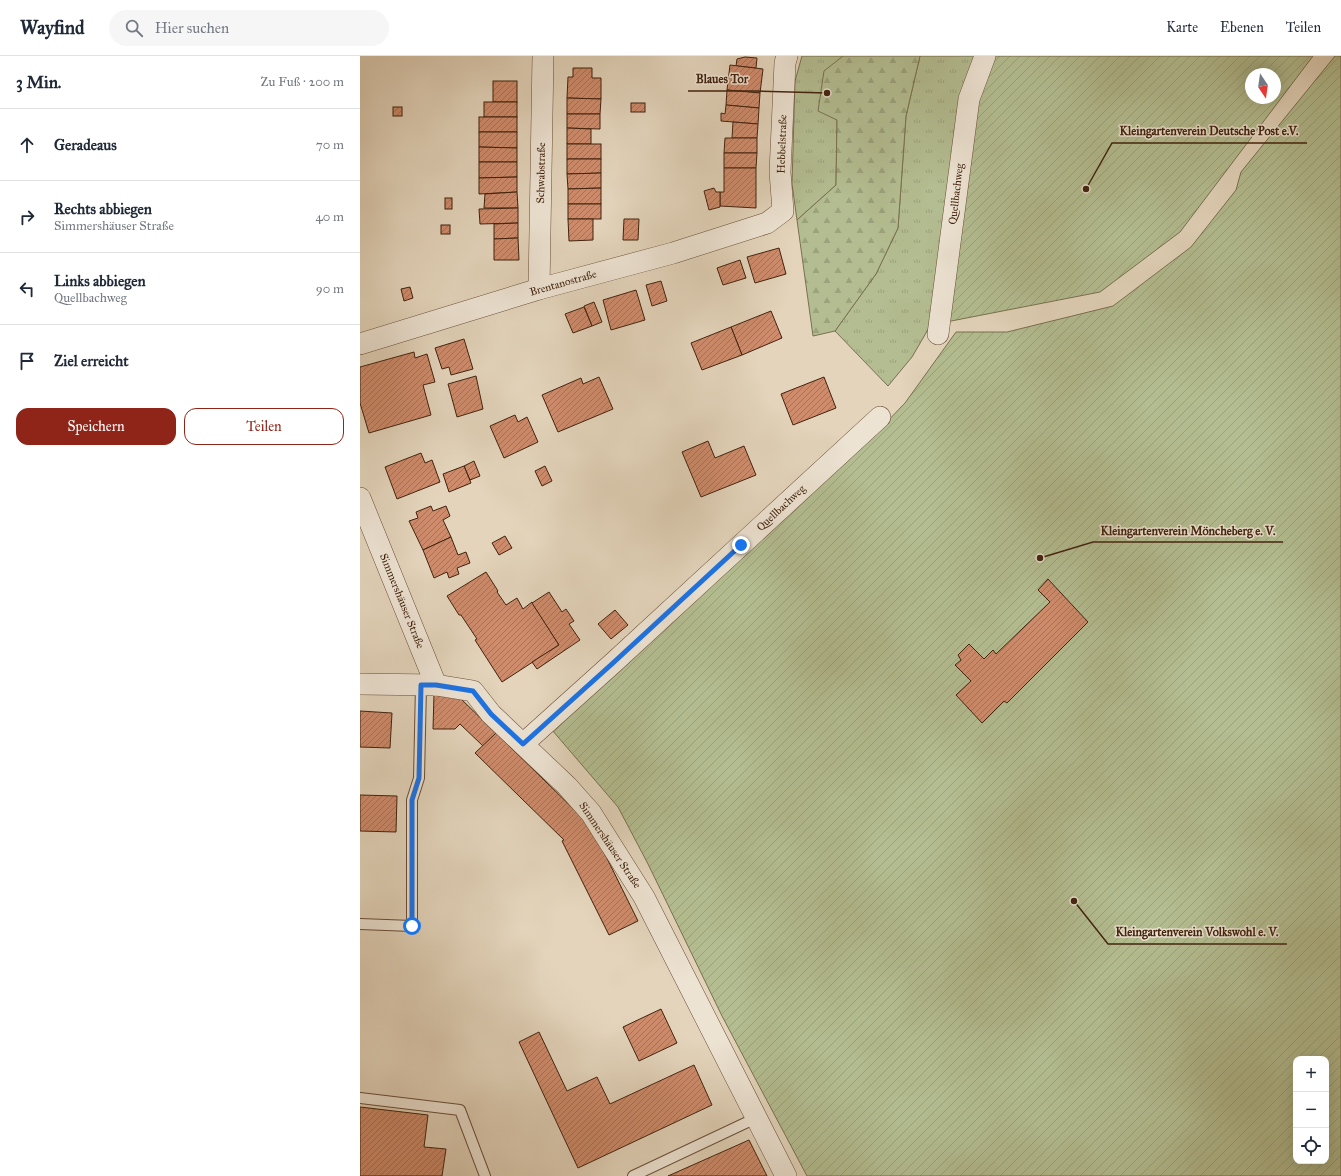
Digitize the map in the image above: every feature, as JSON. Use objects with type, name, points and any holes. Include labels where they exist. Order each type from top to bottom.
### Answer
[{"type":"street","name":"Schwabstraße","points":[[539,289],[544,56]]},
{"type":"street","name":"Hebbelstraße","points":[[767,223],[783,211],[780,172],[785,63],[787,56]]},
{"type":"street","name":"Quellbachweg","points":[[938,334],[969,99],[985,56]]},
{"type":"street","name":"Brentanostraße","points":[[360,344],[539,289],[673,253],[767,223]]},
{"type":"street","name":"Quellbachweg","points":[[523,744],[619,658],[880,417]]},
{"type":"street","name":"Simmershäuser Straße","points":[[360,498],[429,685],[473,691],[491,714],[568,786],[591,813],[640,890],[786,1176]]},
{"type":"street","points":[[360,684],[429,685]]},
{"type":"lane","points":[[360,924],[412,926],[412,800],[419,778],[429,685]]},
{"type":"lane","points":[[360,1098],[460,1110],[485,1176]]},
{"type":"lane","points":[[633,1176],[756,1118]]},
{"type":"green space","points":[[802,56],[843,56],[837,120],[836,185],[797,220],[792,184],[795,81]]},
{"type":"green space","points":[[843,56],[920,56],[906,116],[898,228],[876,274],[835,331],[813,336],[797,220],[836,185],[837,120],[818,111],[824,71]]},
{"type":"green space","points":[[920,56],[975,56],[933,321],[912,357],[888,386],[835,331],[876,274],[898,228],[906,116]]},
{"type":"green space","points":[[989,56],[1313,56],[1281,98],[1281,68],[1245,68],[1245,104],[1277,104],[1180,232],[1100,292],[946,322],[976,92]]},
{"type":"green space","points":[[1335,56],[1341,56],[1341,1176],[807,1176],[722,1016],[648,864],[618,807],[552,730],[880,429],[905,403],[956,332],[1007,332],[1113,306],[1191,247],[1236,190],[1241,172]]},
{"type":"building","points":[[745,57],[757,58],[756,68],[736,66],[737,59]]},
{"type":"building","points":[[730,65],[763,69],[760,93],[727,90]]},
{"type":"building","points":[[573,68],[592,68],[592,78],[601,78],[601,99],[567,98],[568,77],[573,77]]},
{"type":"building","points":[[493,81],[517,81],[517,102],[493,102]]},
{"type":"building","points":[[727,90],[760,93],[759,108],[726,105]]},
{"type":"building","points":[[567,98],[601,99],[600,114],[567,114]]},
{"type":"building","points":[[484,102],[517,102],[517,117],[484,117]]},
{"type":"building","points":[[631,103],[645,103],[645,112],[631,112]]},
{"type":"building","points":[[726,105],[759,108],[758,124],[721,121],[721,113],[725,114]]},
{"type":"building","points":[[393,107],[402,107],[402,116],[393,116]]},
{"type":"building","points":[[567,114],[600,114],[600,129],[567,128]]},
{"type":"building","points":[[479,117],[517,117],[517,132],[479,132]]},
{"type":"building","points":[[733,122],[758,124],[757,138],[732,138]]},
{"type":"building","points":[[567,128],[591,129],[591,144],[567,144]]},
{"type":"building","points":[[479,132],[517,132],[517,148],[479,147]]},
{"type":"building","points":[[725,138],[757,138],[757,153],[724,153]]},
{"type":"building","points":[[567,144],[601,144],[601,159],[567,159]]},
{"type":"building","points":[[479,147],[517,148],[517,162],[479,162]]},
{"type":"building","points":[[724,153],[757,153],[756,168],[724,168]]},
{"type":"building","points":[[567,159],[601,159],[601,173],[567,174]]},
{"type":"building","points":[[479,162],[517,162],[517,177],[479,178]]},
{"type":"building","points":[[724,168],[756,168],[756,208],[720,206],[720,192],[724,192]]},
{"type":"building","points":[[601,173],[601,188],[568,189],[567,174]]},
{"type":"building","points":[[517,177],[517,192],[479,194],[479,178]]},
{"type":"building","points":[[601,188],[601,204],[568,204],[568,189]]},
{"type":"building","points":[[714,188],[716,192],[720,192],[720,207],[709,210],[704,191]]},
{"type":"building","points":[[517,192],[518,208],[484,208],[485,194]]},
{"type":"building","points":[[445,198],[452,198],[452,209],[445,209]]},
{"type":"building","points":[[568,204],[601,204],[601,219],[568,219]]},
{"type":"building","points":[[518,208],[518,223],[480,224],[479,209]]},
{"type":"building","points":[[568,219],[593,219],[593,240],[569,241]]},
{"type":"building","points":[[624,219],[639,219],[638,240],[623,240]]},
{"type":"building","points":[[518,223],[518,238],[494,239],[494,224]]},
{"type":"building","points":[[441,225],[450,225],[450,234],[441,234]]},
{"type":"building","points":[[518,238],[519,260],[494,260],[494,239]]},
{"type":"building","points":[[779,248],[786,274],[755,283],[747,257]]},
{"type":"building","points":[[740,260],[746,278],[723,285],[717,268]]},
{"type":"building","points":[[661,281],[667,301],[652,306],[646,285]]},
{"type":"building","points":[[410,287],[413,298],[404,301],[401,289]]},
{"type":"building","points":[[636,290],[645,320],[611,330],[603,300]]},
{"type":"building","points":[[594,302],[602,322],[592,326],[584,306]]},
{"type":"building","points":[[584,307],[592,326],[573,333],[565,314]]},
{"type":"building","points":[[771,311],[782,338],[742,355],[731,327]]},
{"type":"building","points":[[731,327],[742,355],[702,370],[691,343]]},
{"type":"building","points":[[464,339],[473,369],[451,375],[449,367],[442,369],[435,348]]},
{"type":"building","points":[[414,352],[415,358],[427,354],[435,382],[423,385],[431,415],[369,433],[360,403],[360,367]]},
{"type":"building","points":[[476,376],[483,409],[457,417],[448,384]]},
{"type":"building","points":[[599,377],[613,409],[558,432],[542,395],[581,378],[583,384]]},
{"type":"building","points":[[824,377],[836,408],[793,425],[781,394]]},
{"type":"building","points":[[515,415],[518,422],[527,417],[538,442],[504,458],[490,426]]},
{"type":"building","points":[[708,441],[715,458],[744,446],[756,475],[701,497],[682,452]]},
{"type":"building","points":[[421,453],[425,463],[432,460],[440,482],[397,499],[385,467]]},
{"type":"building","points":[[474,461],[480,476],[470,480],[464,466]]},
{"type":"building","points":[[464,466],[471,483],[449,492],[443,474]]},
{"type":"building","points":[[545,466],[552,481],[542,486],[535,471]]},
{"type":"building","points":[[431,506],[433,511],[446,506],[450,516],[443,520],[451,537],[423,550],[409,521],[418,518],[416,512]]},
{"type":"building","points":[[505,536],[512,548],[499,555],[492,543]]},
{"type":"building","points":[[451,537],[458,555],[466,552],[470,563],[457,568],[459,574],[449,578],[447,572],[434,578],[423,550]]},
{"type":"building","points":[[486,572],[506,605],[517,598],[523,609],[532,602],[559,645],[502,682],[475,640],[477,639],[447,596]]},
{"type":"building","points":[[1048,579],[1088,622],[1007,703],[1004,701],[982,723],[956,695],[971,681],[955,665],[961,660],[958,655],[969,644],[984,659],[993,650],[996,654],[1050,602],[1038,590]]},
{"type":"building","points":[[549,592],[562,612],[566,609],[574,621],[569,624],[580,640],[537,669],[532,662],[559,645],[532,603]]},
{"type":"building","points":[[615,610],[628,625],[611,639],[598,624]]},
{"type":"building","points":[[434,694],[456,694],[496,733],[483,746],[460,724],[455,729],[433,729]]},
{"type":"building","points":[[360,711],[392,713],[390,748],[360,747]]},
{"type":"building","points":[[496,733],[591,826],[638,921],[609,935],[562,841],[564,840],[475,753]]},
{"type":"building","points":[[360,795],[397,796],[396,832],[360,831]]},
{"type":"building","points":[[661,1009],[677,1043],[639,1061],[623,1027]]},
{"type":"building","points":[[539,1032],[567,1091],[597,1077],[610,1104],[694,1065],[712,1105],[578,1168],[519,1042]]},
{"type":"building","points":[[360,1107],[428,1115],[424,1147],[446,1149],[442,1176],[360,1176]]},
{"type":"building","points":[[749,1140],[767,1176],[668,1176]]},
{"type":"place","name":"Blaues Tor","points":[[827,93]]},
{"type":"place","name":"Kleingartenverein Deutsche Post e.V.","points":[[1086,189]]},
{"type":"place","name":"Kleingartenverein Möncheberg e. V.","points":[[1040,558]]},
{"type":"place","name":"Kleingartenverein Volkswohl e. V.","points":[[1074,901]]},
{"type":"route","points":[[412,926],[412,800],[419,778],[421,685],[436,685],[473,691],[491,714],[523,744],[741,545]]}]
